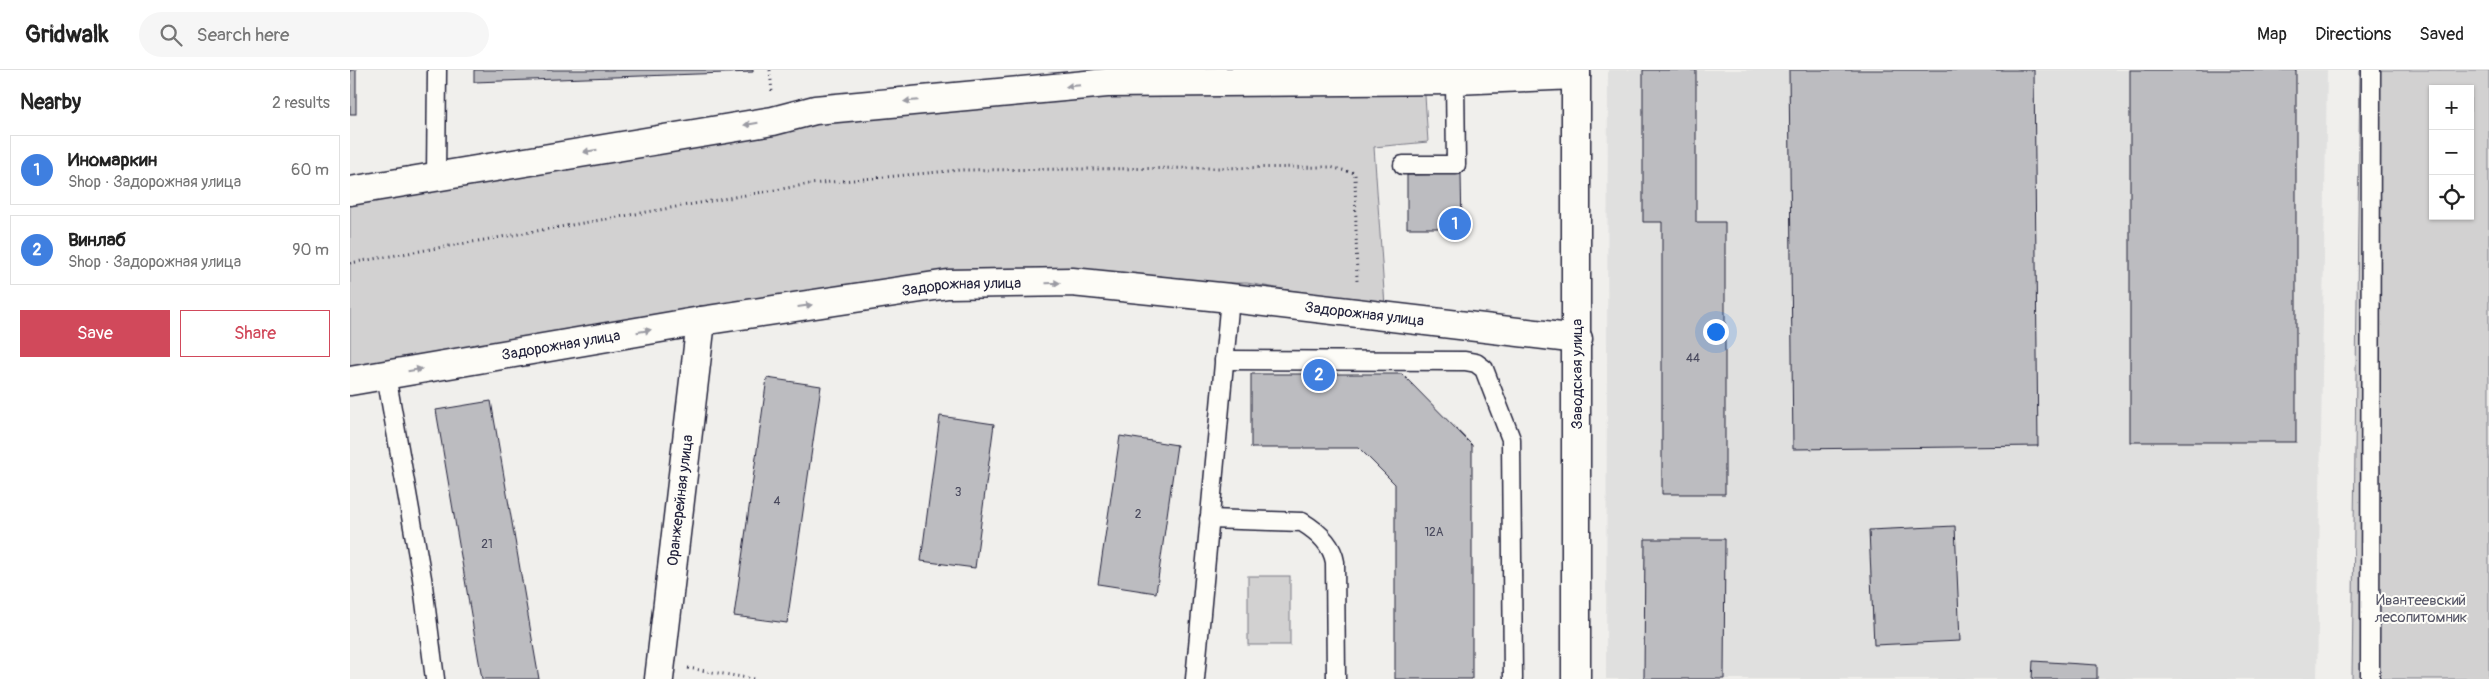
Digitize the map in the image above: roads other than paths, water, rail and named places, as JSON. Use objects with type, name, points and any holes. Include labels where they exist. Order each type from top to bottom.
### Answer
[{"type":"street","points":[[350,191],[773,120],[815,110],[1192,76],[1455,80],[1576,72]]},
{"type":"street","name":"Заводская улица","points":[[1576,72],[1578,339],[1576,679]]},
{"type":"street","name":"Задорожная улица","points":[[350,381],[701,321],[948,284],[1072,282],[1230,298],[1578,339]]},
{"type":"street","name":"Оранжерейная улица","points":[[660,671],[701,321]]},
{"type":"lane","points":[[436,176],[437,70]]},
{"type":"lane","points":[[2370,679],[2372,70]]},
{"type":"lane","points":[[1403,165],[1456,164],[1455,80]]},
{"type":"lane","points":[[1195,679],[1230,298]]},
{"type":"lane","points":[[1224,360],[1465,361],[1476,363],[1484,369],[1507,425],[1512,446],[1513,679]]},
{"type":"lane","points":[[386,375],[422,578],[435,679]]},
{"type":"lane","points":[[1210,519],[1302,522],[1312,528],[1329,546],[1335,562],[1336,679]]},
{"type":"place","name":"Иномаркин","points":[[1455,224]]},
{"type":"place","name":"Винлаб","points":[[1319,375]]},
{"type":"park label","name":"Ивантеевский лесопитомник","points":[[2421,608]]}]
